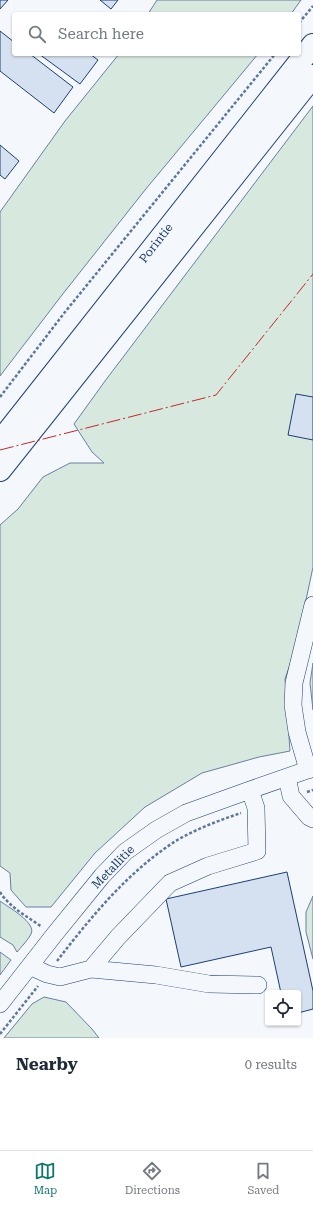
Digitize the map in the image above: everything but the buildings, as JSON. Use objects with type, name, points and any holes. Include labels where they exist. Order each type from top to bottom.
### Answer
[{"type":"highway","name":"Porintie","points":[[0,442],[313,45]]},
{"type":"highway","name":"Porintie","points":[[0,470],[313,76]]},
{"type":"street","points":[[310,769],[297,732],[293,698],[294,683],[313,605]]},
{"type":"street","name":"Metallitie","points":[[0,1004],[102,876],[125,852],[156,830],[186,813],[310,769]]},
{"type":"street","points":[[287,777],[291,796],[309,817],[313,819]]},
{"type":"street","points":[[91,969],[170,883],[208,866],[257,851],[256,808],[250,790]]},
{"type":"street","points":[[30,966],[47,974],[60,977],[91,969],[156,975],[209,984],[258,984]]},
{"type":"path","points":[[301,21],[313,6]]},
{"type":"path","points":[[0,397],[65,312],[273,56]]},
{"type":"path","points":[[0,892],[3,897],[16,909],[54,935]]},
{"type":"shaded area","points":[[157,0],[301,0],[292,12],[149,12]]},
{"type":"shaded area","points":[[117,56],[256,56],[145,190],[0,376],[0,212],[65,121]]},
{"type":"shaded area","points":[[313,106],[313,567],[296,647],[285,679],[290,751],[259,757],[202,773],[145,807],[95,853],[51,907],[26,907],[11,890],[10,873],[0,866],[0,525],[18,509],[43,477],[70,463],[104,463],[92,452],[74,424]]},
{"type":"shaded area","points":[[313,663],[313,710],[310,683]]},
{"type":"shaded area","points":[[313,896],[313,959],[306,932],[306,912]]},
{"type":"shaded area","points":[[0,901],[26,920],[32,930],[30,936],[17,952],[13,945],[0,937]]},
{"type":"shaded area","points":[[0,952],[11,960],[0,975]]},
{"type":"shaded area","points":[[44,997],[66,1002],[99,1038],[4,1038],[32,1004]]},
{"type":"power","points":[[0,450],[216,395],[313,274]]}]
